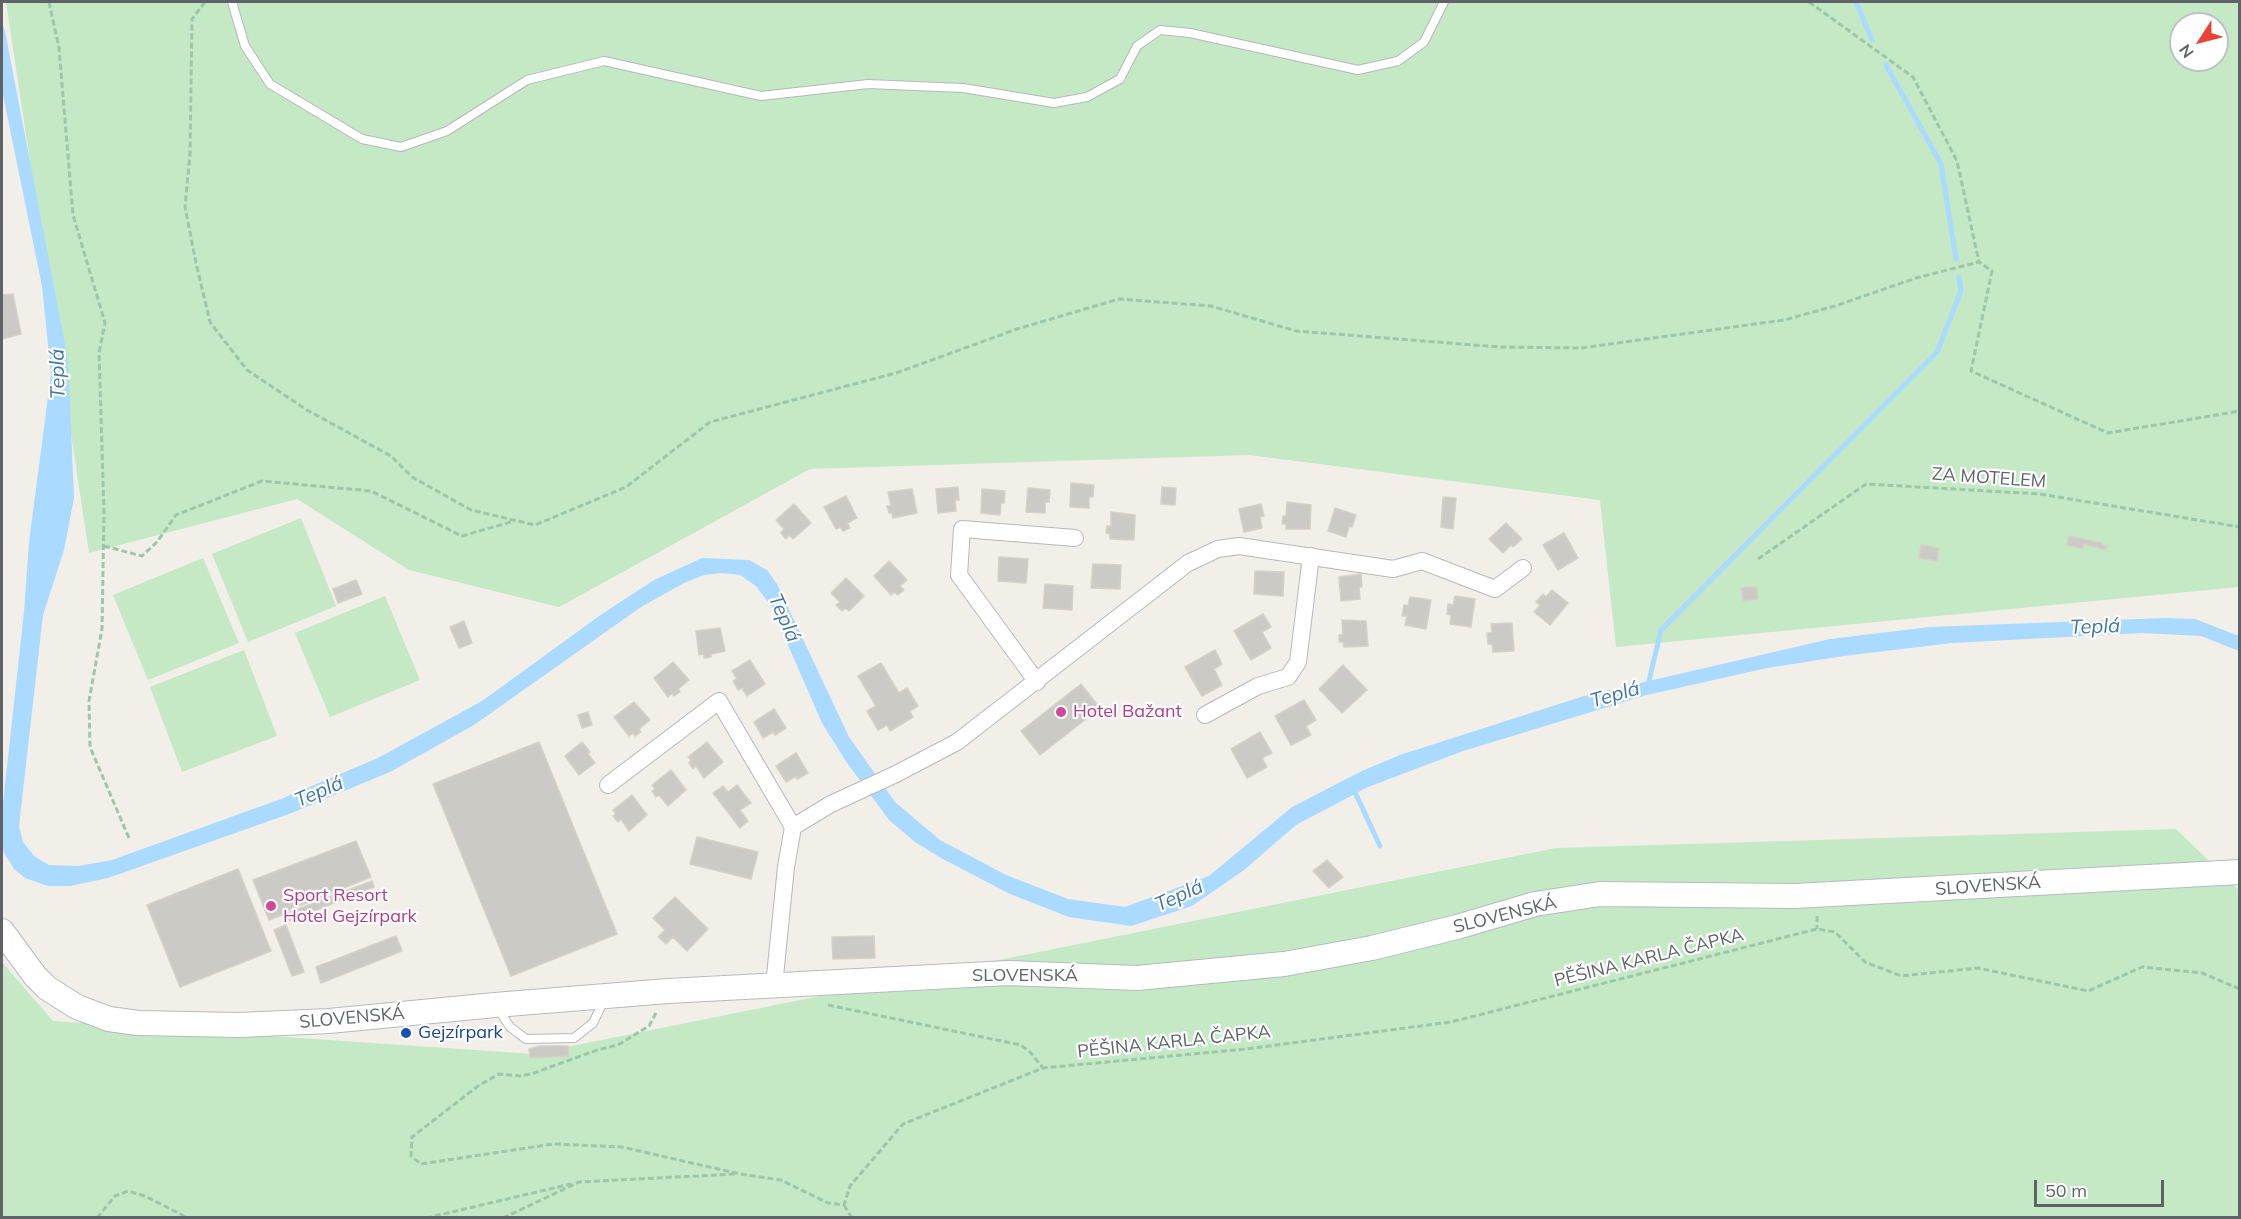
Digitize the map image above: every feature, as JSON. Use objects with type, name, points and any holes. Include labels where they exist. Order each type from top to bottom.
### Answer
[{"type":"street","points":[[1037,682],[959,575],[962,529],[1075,538]]},
{"type":"street","points":[[793,827],[831,804],[957,742],[1188,563],[1218,549],[1239,546],[1393,568],[1422,561],[1496,589],[1522,568]]},
{"type":"street","points":[[1205,715],[1258,686],[1288,677],[1298,662],[1311,556]]},
{"type":"street","points":[[608,785],[719,701],[793,827],[786,867],[774,986]]},
{"type":"street","name":"SLOVENSKÁ","points":[[2,931],[23,963],[47,988],[77,1007],[109,1019],[138,1023],[239,1025],[329,1021],[668,991],[1008,973],[1137,978],[1284,964],[1393,943],[1535,904],[1600,894],[1795,896],[2240,872]]},
{"type":"lane","points":[[232,2],[245,46],[270,84],[362,139],[401,147],[447,131],[527,80],[604,61],[761,96],[868,84],[963,88],[1054,103],[1087,98],[1120,79],[1137,46],[1160,30],[1190,33],[1358,70],[1398,61],[1424,42],[1444,2]]},
{"type":"lane","points":[[495,1005],[510,1027],[526,1039],[574,1038],[594,1023],[606,995]]},
{"type":"path","points":[[49,2],[59,48],[73,215],[105,323],[99,353],[104,546],[102,629],[89,701],[90,747],[129,838]]},
{"type":"path","points":[[205,2],[192,19],[190,154],[185,207],[210,322],[247,370],[307,410],[391,456],[412,477],[471,510],[536,525],[626,487],[710,422],[896,373],[1017,329],[1119,299],[1211,306],[1296,331],[1500,347],[1581,348],[1784,320],[1835,306],[1916,278],[1979,262]]},
{"type":"path","points":[[1809,2],[1913,77],[1957,161],[1979,262],[1992,271],[1971,371],[2108,433],[2240,411]]},
{"type":"path","points":[[104,546],[142,556],[157,542],[176,515],[262,481],[371,491],[462,536],[516,520]]},
{"type":"path","name":"ZA MOTELEM","points":[[1758,559],[1866,484],[2040,494],[2240,527]]},
{"type":"path","name":"PĚŠINA KARLA ČAPKA","points":[[844,1205],[850,1186],[903,1124],[1043,1068],[1246,1050],[1451,1022],[1818,929],[1835,932],[1865,962],[1901,976],[1978,968],[2088,991],[2142,967],[2202,973],[2240,989]]},
{"type":"path","points":[[668,991],[649,1026],[618,1045],[597,1050],[534,1073],[521,1076],[500,1074],[478,1086],[411,1137],[411,1156],[421,1164],[553,1144],[622,1148],[781,1180],[828,1203],[844,1205],[852,1218]]},
{"type":"path","points":[[818,1002],[1021,1045],[1043,1068]]},
{"type":"path","points":[[426,1218],[579,1182],[740,1173]]},
{"type":"path","points":[[503,1218],[579,1182]]},
{"type":"path","points":[[98,1218],[115,1196],[128,1191],[146,1196],[188,1218]]},
{"type":"green space","points":[[6,2],[2239,2],[2239,587],[1616,647],[1600,500],[1249,455],[810,469],[559,607],[409,570],[297,499],[89,553]]},
{"type":"green space","points":[[301,518],[336,606],[248,642],[212,554]]},
{"type":"green space","points":[[203,558],[239,643],[148,680],[113,595]]},
{"type":"green space","points":[[385,596],[420,680],[330,717],[295,633]]},
{"type":"green space","points":[[244,650],[277,736],[182,772],[150,687]]},
{"type":"green space","points":[[2176,829],[2239,890],[2239,1217],[2,1217],[2,962],[53,1021],[532,1054],[1556,848]]},
{"type":"water","name":"Teplá","points":[[2,23],[68,360],[74,498],[64,550],[43,615],[19,826],[23,842],[34,856],[49,865],[79,866],[112,860],[281,799],[378,758],[482,701],[602,614],[654,580],[702,558],[749,560],[767,570],[777,584],[849,737],[895,802],[940,840],[1006,875],[1068,899],[1125,907],[1209,876],[1292,807],[1362,771],[1400,755],[1584,696],[1830,639],[1930,627],[2165,618],[2195,619],[2239,636],[2239,651],[2201,636],[2142,633],[1951,643],[1767,668],[1647,695],[1463,751],[1368,787],[1296,825],[1244,870],[1192,906],[1131,926],[1069,917],[1010,894],[941,858],[915,842],[889,820],[845,760],[822,723],[771,606],[756,586],[740,575],[722,573],[704,575],[684,583],[641,607],[474,725],[390,772],[289,814],[108,878],[70,886],[48,886],[25,878],[14,869],[4,853],[2,844],[2,812],[24,612],[29,542],[51,374],[42,286],[2,90]]},
{"type":"building","points":[[13,294],[21,334],[2,339],[2,295]]},
{"type":"building","points":[[1071,483],[1094,485],[1093,497],[1089,497],[1089,508],[1070,507]]},
{"type":"building","points":[[958,487],[959,500],[955,500],[956,511],[938,513],[936,489]]},
{"type":"building","points":[[1162,487],[1176,488],[1175,505],[1161,504]]},
{"type":"building","points":[[1028,488],[1050,490],[1049,502],[1045,502],[1045,513],[1026,512]]},
{"type":"building","points":[[912,489],[917,513],[893,518],[887,506],[891,506],[888,492]]},
{"type":"building","points":[[982,489],[1005,491],[1000,515],[981,513]]},
{"type":"building","points":[[846,496],[857,518],[847,523],[850,528],[843,531],[840,527],[836,529],[824,507]]},
{"type":"building","points":[[1443,497],[1456,498],[1453,529],[1441,527]]},
{"type":"building","points":[[1287,502],[1311,505],[1310,529],[1286,529],[1286,524],[1282,524],[1283,516],[1286,516]]},
{"type":"building","points":[[794,504],[811,523],[793,539],[789,535],[786,539],[781,533],[784,529],[776,520]]},
{"type":"building","points":[[1261,504],[1264,516],[1260,517],[1262,528],[1244,532],[1239,509]]},
{"type":"building","points":[[1335,508],[1356,515],[1352,527],[1349,526],[1346,537],[1328,531]]},
{"type":"building","points":[[1111,512],[1135,515],[1134,540],[1110,539],[1110,534],[1106,533],[1107,526],[1111,526]]},
{"type":"building","points":[[1506,523],[1522,539],[1503,553],[1489,539]]},
{"type":"building","points":[[1564,533],[1578,558],[1558,570],[1543,545]]},
{"type":"building","points":[[2069,536],[2102,543],[2107,546],[2106,550],[2084,544],[2083,549],[2067,545]]},
{"type":"building","points":[[1921,545],[1939,548],[1937,561],[1919,558]]},
{"type":"building","points":[[999,557],[1028,559],[1026,583],[998,581]]},
{"type":"building","points":[[889,561],[907,580],[900,586],[904,590],[898,595],[894,592],[891,595],[874,576]]},
{"type":"building","points":[[1093,564],[1121,565],[1120,589],[1091,588]]},
{"type":"building","points":[[1255,571],[1284,572],[1283,596],[1254,594]]},
{"type":"building","points":[[1361,574],[1360,599],[1341,601],[1339,577]]},
{"type":"building","points":[[846,578],[864,596],[849,611],[845,608],[842,611],[836,605],[840,602],[831,593]]},
{"type":"building","points":[[356,580],[362,594],[338,603],[333,589]]},
{"type":"building","points":[[1045,584],[1073,586],[1072,610],[1043,608]]},
{"type":"building","points":[[1757,587],[1758,599],[1743,601],[1741,588]]},
{"type":"building","points":[[1552,590],[1568,603],[1550,625],[1534,612],[1540,605],[1536,602],[1543,594],[1546,597]]},
{"type":"building","points":[[1455,596],[1475,599],[1471,627],[1450,624],[1451,615],[1447,614],[1448,604],[1453,605]]},
{"type":"building","points":[[1410,597],[1431,600],[1426,629],[1405,625],[1407,616],[1402,616],[1404,605],[1408,606]]},
{"type":"building","points":[[1263,614],[1271,627],[1262,632],[1271,648],[1251,660],[1234,631]]},
{"type":"building","points":[[1342,620],[1366,621],[1368,646],[1344,647],[1343,642],[1339,642],[1339,635],[1343,635]]},
{"type":"building","points":[[464,621],[472,643],[459,648],[450,627]]},
{"type":"building","points":[[1512,623],[1514,651],[1493,652],[1492,644],[1488,644],[1487,633],[1492,633],[1491,624]]},
{"type":"building","points":[[720,628],[725,651],[711,654],[711,657],[704,658],[704,654],[699,655],[696,631]]},
{"type":"building","points":[[1215,650],[1222,664],[1214,669],[1222,685],[1202,696],[1185,667]]},
{"type":"building","points":[[750,660],[765,684],[747,696],[742,688],[738,690],[733,681],[737,679],[732,671]]},
{"type":"building","points":[[673,662],[689,680],[678,689],[680,692],[674,696],[672,693],[668,697],[654,678]]},
{"type":"building","points":[[881,663],[899,693],[907,688],[918,706],[910,711],[913,717],[890,731],[887,725],[878,730],[867,711],[876,706],[858,676]]},
{"type":"building","points":[[1343,665],[1367,690],[1342,713],[1319,689]]},
{"type":"building","points":[[1081,684],[1100,708],[1040,755],[1021,731]]},
{"type":"building","points":[[1304,700],[1316,720],[1306,726],[1311,735],[1291,745],[1275,716]]},
{"type":"building","points":[[634,702],[650,720],[639,729],[641,732],[635,736],[633,733],[629,736],[614,717]]},
{"type":"building","points":[[774,709],[786,728],[775,735],[773,732],[763,738],[754,722]]},
{"type":"building","points":[[588,712],[592,725],[582,728],[578,715]]},
{"type":"building","points":[[1260,732],[1272,753],[1262,758],[1267,767],[1247,778],[1231,749]]},
{"type":"building","points":[[539,742],[617,934],[511,976],[433,784]]},
{"type":"building","points":[[582,742],[595,763],[579,775],[565,756]]},
{"type":"building","points":[[707,742],[723,762],[704,778],[696,766],[693,769],[688,757]]},
{"type":"building","points":[[796,753],[808,773],[786,782],[776,766]]},
{"type":"building","points":[[671,770],[686,790],[668,806],[659,795],[656,797],[652,791],[655,789],[652,785]]},
{"type":"building","points":[[737,785],[751,803],[740,810],[748,821],[740,828],[713,793],[723,786],[728,792]]},
{"type":"building","points":[[632,795],[647,815],[629,831],[621,819],[618,822],[613,816],[616,814],[613,810]]},
{"type":"building","points":[[697,837],[758,852],[751,879],[690,864]]},
{"type":"building","points":[[356,841],[371,877],[269,920],[253,880]]},
{"type":"building","points":[[1327,860],[1343,877],[1329,888],[1313,871]]},
{"type":"building","points":[[238,869],[271,951],[180,987],[147,905]]},
{"type":"building","points":[[372,881],[374,887],[289,921],[285,914]]},
{"type":"building","points":[[675,897],[708,929],[687,951],[673,937],[666,944],[658,937],[665,930],[653,918]]},
{"type":"building","points":[[286,925],[304,972],[292,976],[274,930]]},
{"type":"building","points":[[396,936],[402,951],[321,983],[316,967]]},
{"type":"building","points":[[874,936],[875,958],[833,959],[832,937]]},
{"type":"building","points":[[540,1046],[568,1046],[569,1056],[530,1058],[529,1049]]},
{"type":"waterway","points":[[1856,2],[1872,40]]},
{"type":"waterway","points":[[1886,65],[1941,164],[1956,259]]},
{"type":"waterway","name":"Teplá","points":[[1648,685],[1661,630],[1937,352],[1961,291],[1959,277]]},
{"type":"waterway","points":[[1353,788],[1380,846]]},
{"type":"place","name":"Hotel Bažant","points":[[1061,712]]},
{"type":"place","name":"Sport Resort Hotel Gejzírpark","points":[[271,906]]},
{"type":"place","name":"Gejzírpark","points":[[406,1033]]}]
